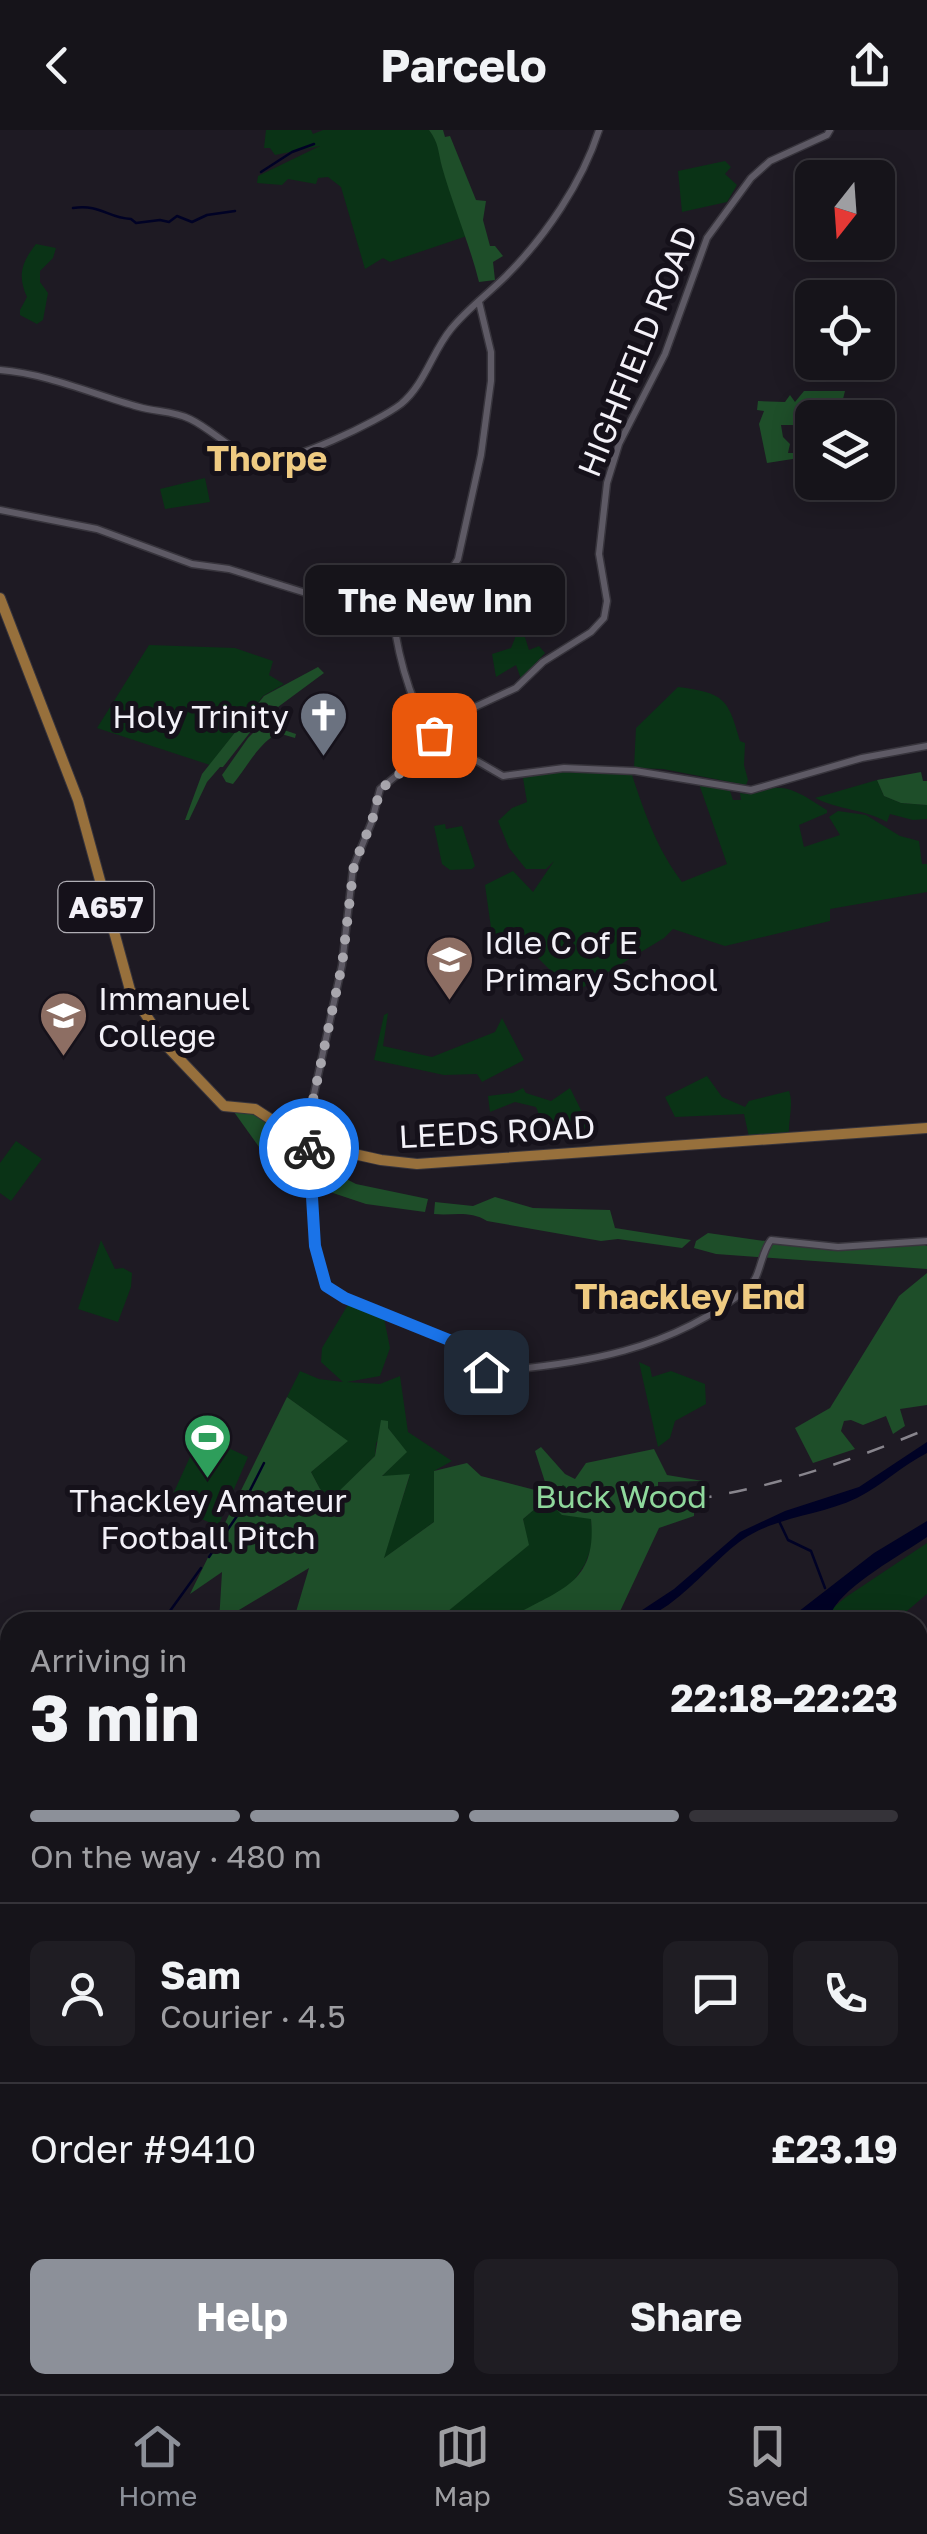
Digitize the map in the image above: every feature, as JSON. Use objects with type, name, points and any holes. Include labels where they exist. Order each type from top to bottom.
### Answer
[{"type":"main road","name":"LEEDS ROAD","points":[[0,598],[69,774],[120,960],[140,1008],[164,1043],[218,1102],[230,1109],[262,1112],[306,1142],[381,1160],[432,1164],[927,1128]]},
{"type":"street","points":[[0,370],[74,385],[142,408],[186,417],[243,454],[274,461],[297,456],[389,412],[419,384],[442,342],[463,315],[534,245],[570,194],[599,130]]},
{"type":"street","name":"HIGHFIELD ROAD","points":[[434,735],[462,712],[516,688],[543,662],[591,632],[604,618],[607,600],[598,554],[607,483],[619,444],[666,350],[707,238],[760,170],[778,156],[817,140],[830,130]]},
{"type":"street","points":[[0,510],[97,530],[192,564],[364,611],[406,609],[439,590],[458,559],[487,420],[491,352],[476,303]]},
{"type":"street","points":[[463,315],[474,317],[484,326]]},
{"type":"street","points":[[392,611],[409,686],[434,735],[451,754],[478,762],[503,776],[564,768],[636,771],[751,790],[862,758],[927,746]]},
{"type":"street","points":[[434,735],[412,763],[380,790],[354,865],[342,965],[306,1142],[315,1246],[326,1286],[345,1298],[454,1342],[489,1372],[597,1360],[686,1327],[748,1288],[771,1240],[838,1248],[927,1242]]},
{"type":"street","points":[[412,763],[451,754]]},
{"type":"green space","points":[[266,130],[311,130],[313,134],[323,130],[429,130],[438,142],[442,166],[467,236],[390,262],[383,258],[365,269],[341,187],[328,177],[318,178],[316,184],[288,179],[282,185],[257,183],[258,176],[320,146],[275,155],[270,148],[264,148]]},
{"type":"green space","points":[[429,130],[443,130],[445,137],[450,136],[476,200],[486,201],[483,220],[490,246],[495,246],[503,256],[493,262],[495,280],[479,282]]},
{"type":"green space","points":[[725,161],[731,167],[725,174],[737,185],[727,202],[682,212],[678,171]]},
{"type":"green space","points":[[36,244],[56,248],[53,258],[40,271],[40,282],[48,293],[43,320],[37,324],[20,315],[27,297],[22,269]]},
{"type":"green space","points":[[804,391],[845,391],[843,400],[797,400]]},
{"type":"green space","points":[[790,395],[795,402],[795,425],[781,425],[783,437],[790,444],[788,453],[795,453],[795,459],[767,463],[759,424],[764,411],[757,410],[758,401],[785,402]]},
{"type":"green space","points":[[205,478],[210,502],[165,509],[160,489]]},
{"type":"green space","points":[[513,629],[523,631],[529,650],[539,646],[545,653],[521,679],[516,665],[496,677],[492,654],[511,648]]},
{"type":"green space","points":[[149,645],[235,648],[273,661],[269,675],[284,684],[263,696],[210,765],[97,728]]},
{"type":"green space","points":[[318,667],[324,673],[278,707],[269,705],[256,719],[259,721],[207,782],[189,820],[185,820],[202,774],[264,696]]},
{"type":"green space","points":[[678,687],[715,695],[727,707],[740,741],[745,743],[746,785],[663,769],[634,768],[636,728]]},
{"type":"green space","points":[[263,723],[296,734],[295,738],[278,733],[258,750],[233,784],[226,782],[222,775]]},
{"type":"green space","points":[[560,771],[632,775],[659,844],[682,882],[727,864],[699,784],[730,791],[733,800],[741,800],[740,793],[773,788],[808,798],[827,813],[799,825],[804,847],[840,835],[829,817],[838,811],[866,815],[900,836],[919,841],[922,864],[927,864],[927,892],[830,909],[830,921],[725,946],[673,929],[577,991],[516,936],[493,942],[485,885],[513,871],[533,892],[554,861],[546,869],[526,869],[509,848],[498,821],[512,808],[527,802],[523,778]]},
{"type":"green space","points":[[921,772],[923,781],[927,781],[927,805],[901,803],[884,796],[877,780]]},
{"type":"green space","points":[[877,780],[884,796],[901,803],[927,805],[927,819],[890,814],[887,822],[815,798]]},
{"type":"green space","points":[[445,824],[446,829],[462,826],[475,866],[472,869],[450,870],[442,864],[434,826]]},
{"type":"green space","points":[[388,1013],[383,1046],[432,1057],[495,1032],[502,1018],[524,1060],[482,1082],[477,1074],[444,1075],[374,1060],[384,1015]]},
{"type":"green space","points":[[707,1076],[722,1097],[745,1107],[749,1101],[789,1091],[789,1135],[749,1137],[744,1114],[675,1117],[665,1097]]},
{"type":"green space","points":[[523,1088],[526,1093],[551,1101],[570,1088],[589,1126],[580,1131],[576,1120],[544,1127],[536,1107],[515,1102],[490,1112],[488,1096]]},
{"type":"green space","points":[[234,1112],[257,1114],[304,1148],[305,1183],[267,1158]]},
{"type":"green space","points":[[16,1141],[42,1159],[11,1201],[0,1193],[0,1163]]},
{"type":"green space","points":[[325,1168],[356,1184],[428,1199],[425,1212],[366,1204],[312,1186],[310,1169]]},
{"type":"green space","points":[[495,1197],[533,1208],[610,1210],[615,1228],[691,1240],[682,1248],[618,1239],[601,1241],[467,1214],[434,1214],[435,1202],[473,1206]]},
{"type":"green space","points":[[708,1233],[836,1251],[923,1244],[927,1246],[927,1269],[716,1254],[694,1248],[696,1241]]},
{"type":"green space","points":[[101,1240],[115,1269],[132,1273],[118,1322],[78,1309]]},
{"type":"green space","points":[[927,1273],[927,1405],[900,1409],[905,1426],[893,1434],[886,1416],[863,1425],[844,1421],[841,1431],[855,1449],[813,1463],[795,1428],[830,1408],[899,1296]]},
{"type":"green space","points":[[349,1303],[384,1318],[390,1348],[380,1376],[347,1382],[380,1384],[400,1376],[408,1432],[452,1461],[434,1471],[434,1522],[383,1559],[410,1475],[381,1477],[406,1452],[388,1428],[376,1443],[375,1456],[332,1499],[320,1489],[311,1472],[347,1441],[287,1397],[300,1371],[319,1379],[343,1382],[321,1362],[322,1348]]},
{"type":"green space","points":[[639,1362],[650,1367],[652,1377],[671,1371],[705,1384],[706,1404],[675,1421],[670,1438],[658,1447]]},
{"type":"green space","name":"Buck Wood","points":[[287,1397],[348,1441],[311,1472],[320,1489],[332,1498],[375,1456],[381,1420],[388,1421],[388,1428],[407,1452],[382,1476],[410,1474],[384,1558],[434,1522],[434,1471],[467,1463],[481,1476],[535,1490],[545,1482],[535,1451],[541,1447],[565,1474],[575,1479],[586,1463],[654,1449],[667,1475],[703,1481],[658,1482],[658,1491],[670,1491],[673,1501],[659,1502],[660,1508],[694,1507],[694,1516],[659,1528],[620,1612],[520,1612],[568,1585],[587,1561],[591,1519],[562,1515],[557,1510],[566,1487],[563,1485],[523,1519],[529,1545],[447,1612],[296,1612],[309,1568],[236,1612],[220,1612],[222,1572],[190,1594]]},
{"type":"green space","name":"Thackley Amateur Football Pitch","points":[[200,1435],[248,1457],[218,1526],[168,1505]]},
{"type":"green space","points":[[563,1485],[566,1487],[562,1515],[591,1518],[593,1543],[569,1588],[524,1612],[446,1612],[528,1545],[523,1519]]},
{"type":"green space","points":[[927,1543],[927,1594],[906,1612],[828,1612]]},
{"type":"water","points":[[927,1442],[927,1453],[866,1493],[755,1532],[729,1550],[672,1603],[658,1612],[639,1612],[674,1589],[740,1532],[785,1511],[859,1487]]},
{"type":"water","points":[[927,1521],[927,1537],[862,1580],[832,1611],[798,1612],[874,1553]]},
{"type":"waterway","points":[[261,172],[292,152],[314,144]]},
{"type":"waterway","points":[[73,208],[97,209],[136,223],[169,222],[177,216],[192,222],[207,215],[235,211]]},
{"type":"waterway","points":[[209,1557],[237,1516],[264,1463]]},
{"type":"waterway","points":[[779,1521],[788,1540],[811,1551],[825,1588]]},
{"type":"waterway","points":[[169,1612],[201,1568]]},
{"type":"railway","points":[[658,1504],[796,1477],[927,1429]]},
{"type":"way so far","points":[[309,1148],[304,1142],[342,965],[354,865],[382,786],[412,763],[434,735]]},
{"type":"place","name":"The New Inn","points":[[434,735]]},
{"type":"place","name":"Holy Trinity","points":[[324,758]]},
{"type":"place","name":"Idle C of E Primary School","points":[[449,1002]]},
{"type":"place","name":"Immanuel College","points":[[63,1058]]},
{"type":"place","name":"Thackley Amateur Football Pitch","points":[[208,1480]]},
{"type":"district","name":"Thorpe","points":[[267,458]]},
{"type":"district","name":"Thackley End","points":[[690,1296]]},
{"type":"route","points":[[309,1148],[315,1246],[322,1281],[330,1291],[345,1298],[454,1342],[486,1372]]}]
